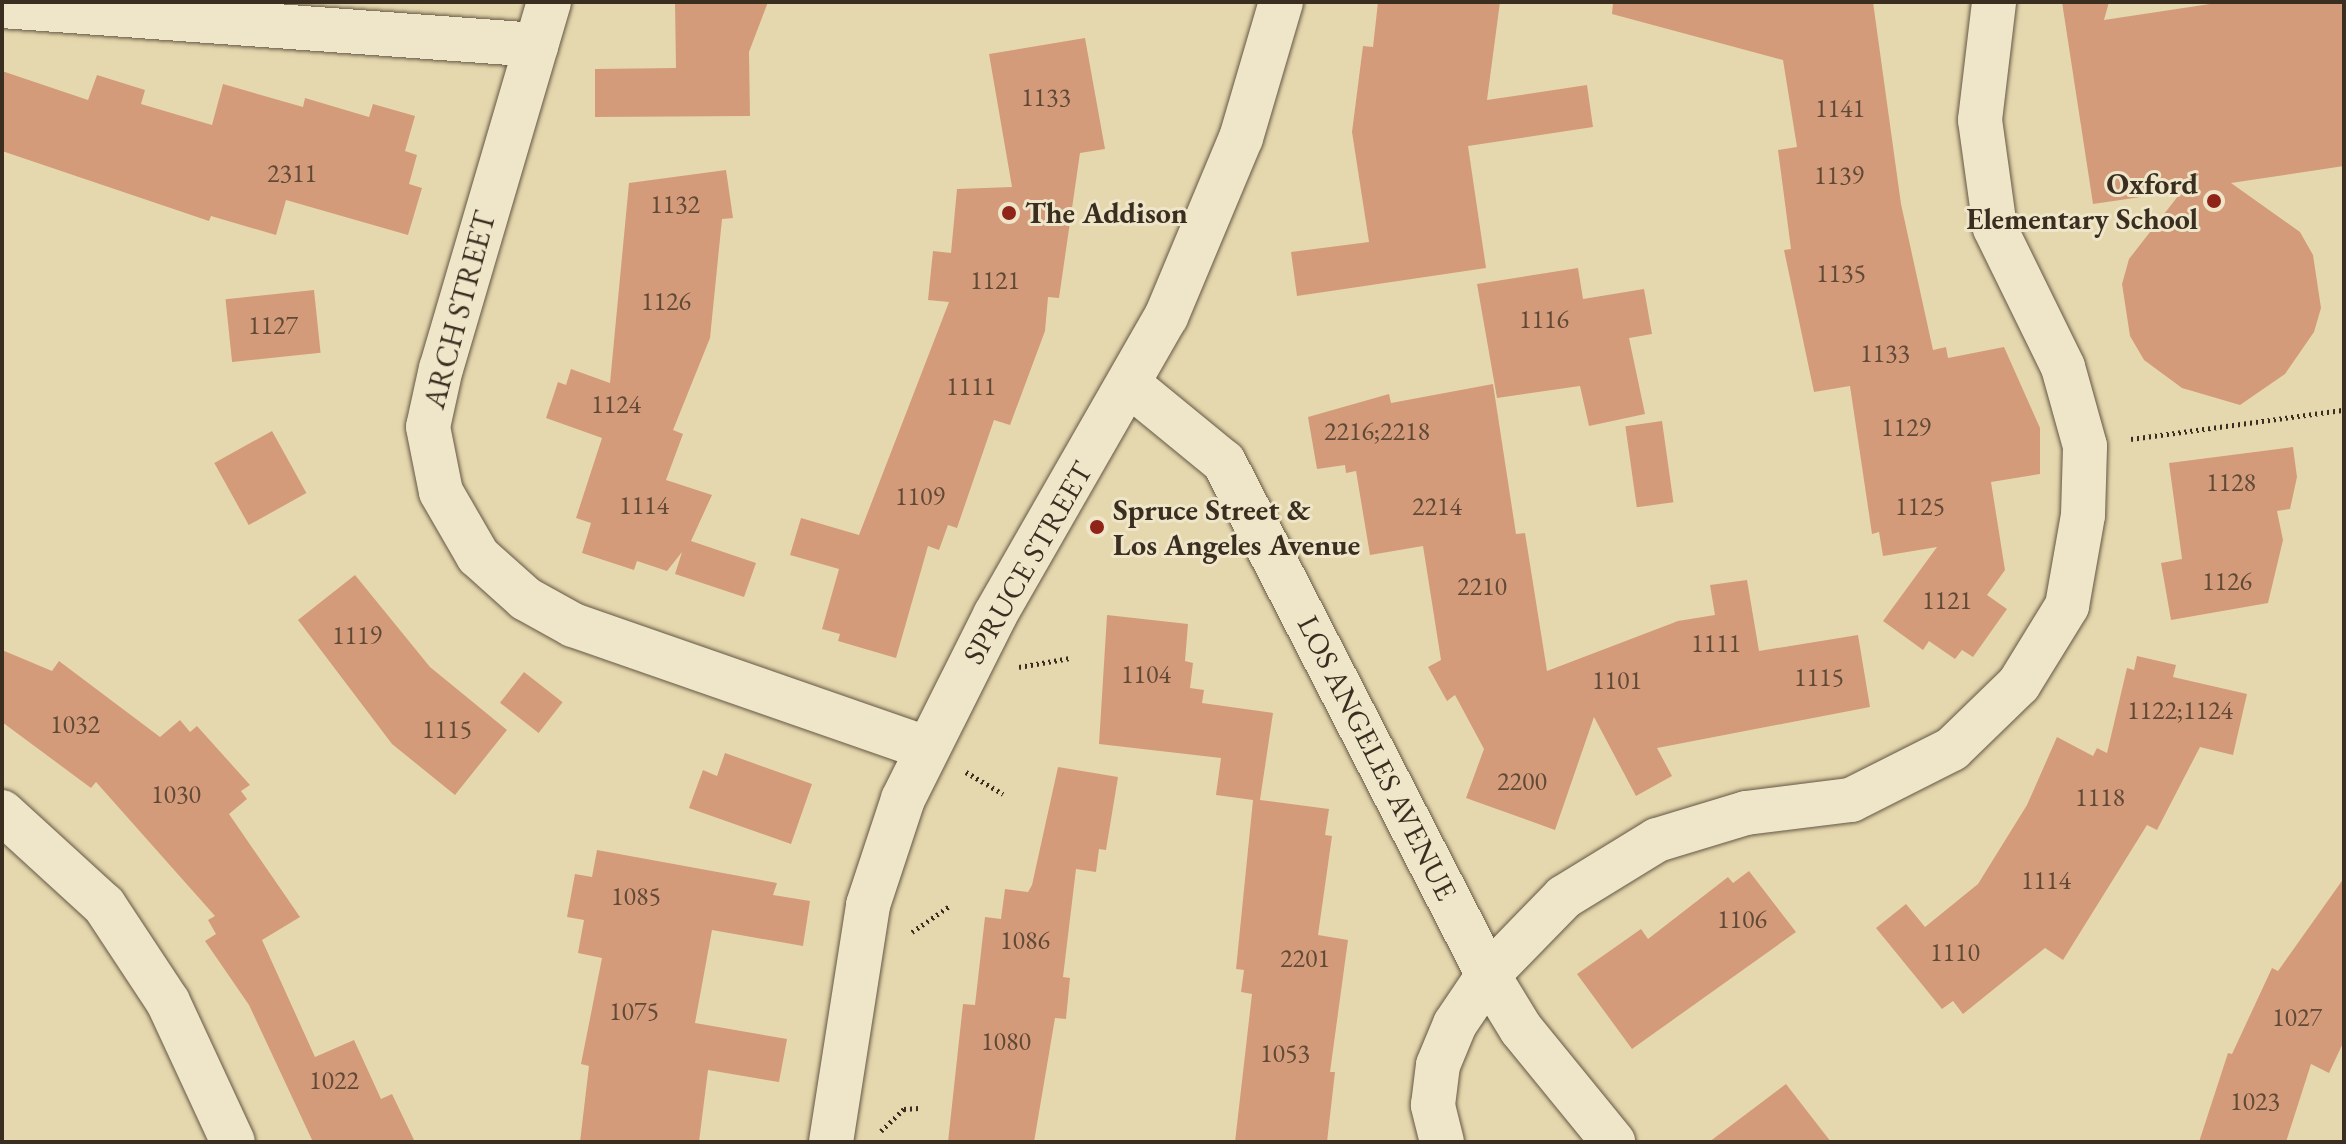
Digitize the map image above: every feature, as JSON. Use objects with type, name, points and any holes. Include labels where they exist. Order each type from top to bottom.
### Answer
[{"type":"street","name":"ARCH STREET","points":[[549,2],[438,383],[428,427],[441,492],[478,556],[526,599],[573,625],[926,748]]},
{"type":"street","name":"SPRUCE STREET","points":[[831,1142],[868,905],[926,748],[995,615],[1131,386],[1205,232],[1281,2]]},
{"type":"street","points":[[1442,1142],[1433,1105],[1438,1065],[1455,1024],[1488,975],[1564,897],[1657,840],[1746,813],[1851,800],[1952,749],[2019,684],[2067,606],[2083,515],[2085,446],[2063,367],[1995,228],[1980,120],[1994,2]]},
{"type":"street","points":[[2,6],[537,45]]},
{"type":"street","name":"LOS ANGELES AVENUE","points":[[1131,386],[1224,462],[1488,975],[1521,1029],[1613,1142]]},
{"type":"street","points":[[2,812],[104,905],[168,1002],[233,1142]]},
{"type":"path","points":[[2085,446],[2344,410]]},
{"type":"building","points":[[675,2],[768,2],[749,52],[750,116],[595,117],[595,69],[676,68]]},
{"type":"building","points":[[1378,2],[1500,2],[1487,100],[1587,85],[1593,127],[1468,146],[1486,268],[1297,296],[1291,252],[1369,242],[1352,132],[1363,46],[1373,47]]},
{"type":"building","points":[[1613,2],[1873,2],[1901,204],[1933,350],[1946,347],[1948,358],[2004,347],[2040,428],[2040,474],[1991,482],[2005,570],[1987,595],[2007,609],[1973,657],[1962,650],[1955,659],[1929,641],[1923,650],[1883,621],[1937,547],[1883,556],[1879,532],[1872,534],[1850,386],[1814,392],[1784,250],[1791,249],[1778,150],[1797,147],[1783,60],[1612,14]]},
{"type":"building","name":"Oxford Elementary School","points":[[2062,2],[2109,2],[2104,20],[2223,2],[2344,2],[2344,166],[2231,183],[2300,232],[2313,255],[2321,308],[2314,332],[2285,374],[2240,405],[2182,388],[2144,360],[2130,336],[2122,284],[2129,259],[2182,191],[2093,204]]},
{"type":"building","points":[[1085,38],[1105,149],[1080,153],[1059,298],[1048,297],[1045,331],[1010,425],[994,420],[957,528],[948,525],[939,550],[928,546],[896,658],[838,641],[840,634],[822,629],[839,569],[790,555],[801,518],[859,535],[949,302],[928,300],[933,251],[951,253],[957,189],[1012,187],[989,54]]},
{"type":"building","points":[[2,71],[88,100],[97,75],[145,90],[141,104],[212,125],[223,84],[303,107],[305,98],[369,117],[373,104],[415,116],[405,151],[417,155],[409,184],[422,188],[408,235],[286,200],[276,235],[211,216],[209,221],[2,151]]},
{"type":"building","points":[[726,170],[733,218],[722,219],[710,338],[673,430],[683,434],[666,480],[712,495],[691,541],[756,563],[744,597],[675,574],[682,552],[667,571],[637,561],[634,570],[582,553],[591,523],[576,518],[602,438],[546,418],[558,382],[566,385],[571,369],[610,383],[629,183]]},
{"type":"building","points":[[1578,268],[1583,299],[1644,289],[1652,334],[1629,338],[1645,414],[1589,426],[1580,386],[1497,398],[1477,284]]},
{"type":"building","points":[[314,290],[321,353],[232,362],[225,299]]},
{"type":"building","points":[[1493,384],[1516,534],[1525,533],[1547,671],[1678,621],[1715,615],[1710,585],[1747,580],[1759,651],[1858,635],[1870,707],[1657,748],[1672,776],[1636,796],[1594,717],[1555,830],[1466,798],[1484,749],[1455,695],[1447,701],[1428,667],[1441,660],[1423,546],[1370,555],[1356,471],[1346,473],[1345,465],[1317,469],[1308,417],[1389,394],[1391,403]]},
{"type":"building","points":[[1662,421],[1673,502],[1637,507],[1625,426]]},
{"type":"building","points":[[272,431],[306,493],[249,525],[214,463]]},
{"type":"building","points":[[2293,447],[2297,477],[2290,509],[2277,511],[2283,540],[2268,603],[2171,620],[2161,563],[2182,559],[2169,463]]},
{"type":"building","points":[[355,575],[430,667],[507,730],[455,795],[392,744],[298,620]]},
{"type":"building","points":[[1107,615],[1188,624],[1185,661],[1193,663],[1190,688],[1204,690],[1202,703],[1273,713],[1260,800],[1329,809],[1325,835],[1332,836],[1318,935],[1348,940],[1330,1072],[1335,1072],[1327,1142],[1235,1142],[1252,994],[1241,992],[1244,970],[1236,969],[1253,800],[1216,795],[1221,758],[1099,744]]},
{"type":"building","points":[[2,650],[52,671],[59,661],[160,737],[180,720],[190,732],[197,726],[250,785],[241,791],[247,799],[229,814],[300,917],[262,940],[315,1057],[354,1040],[381,1099],[392,1094],[415,1142],[313,1142],[249,1005],[205,941],[216,934],[208,920],[215,916],[96,782],[91,788],[2,722]]},
{"type":"building","points":[[2137,656],[2176,665],[2173,677],[2247,694],[2233,755],[2200,747],[2157,830],[2147,825],[2063,960],[2045,948],[1963,1014],[1953,1001],[1942,1009],[1876,928],[1906,904],[1925,927],[1978,884],[2027,805],[2057,737],[2093,756],[2097,748],[2107,753],[2127,668],[2134,670]]},
{"type":"building","points":[[524,672],[563,702],[539,733],[500,703]]},
{"type":"building","points":[[725,753],[812,784],[791,844],[689,808],[703,770],[717,776]]},
{"type":"building","points":[[1058,767],[1118,777],[1106,850],[1099,849],[1096,872],[1076,869],[1063,977],[1070,978],[1066,1019],[1055,1018],[1034,1142],[948,1142],[963,1004],[975,1005],[985,917],[1001,919],[1005,889],[1028,892],[1032,885]]},
{"type":"building","points":[[597,850],[777,883],[773,895],[810,901],[803,946],[712,930],[695,1023],[787,1039],[779,1082],[708,1070],[699,1142],[580,1142],[589,1066],[581,1064],[602,958],[578,953],[584,920],[567,917],[575,874],[592,877]]},
{"type":"building","points":[[1749,871],[1796,932],[1632,1049],[1577,974],[1641,929],[1648,939],[1728,877],[1733,883]]},
{"type":"building","points":[[2344,878],[2344,1041],[2329,1073],[2311,1064],[2286,1142],[2199,1142],[2228,1053],[2232,1054],[2272,968],[2278,971]]},
{"type":"building","points":[[1786,1084],[1831,1142],[1709,1142]]},
{"type":"place","name":"Oxford Elementary School","points":[[2214,201]]},
{"type":"place","name":"The Addison","points":[[1009,213]]},
{"type":"place","name":"Spruce Street & Los Angeles Avenue","points":[[1097,527]]}]
